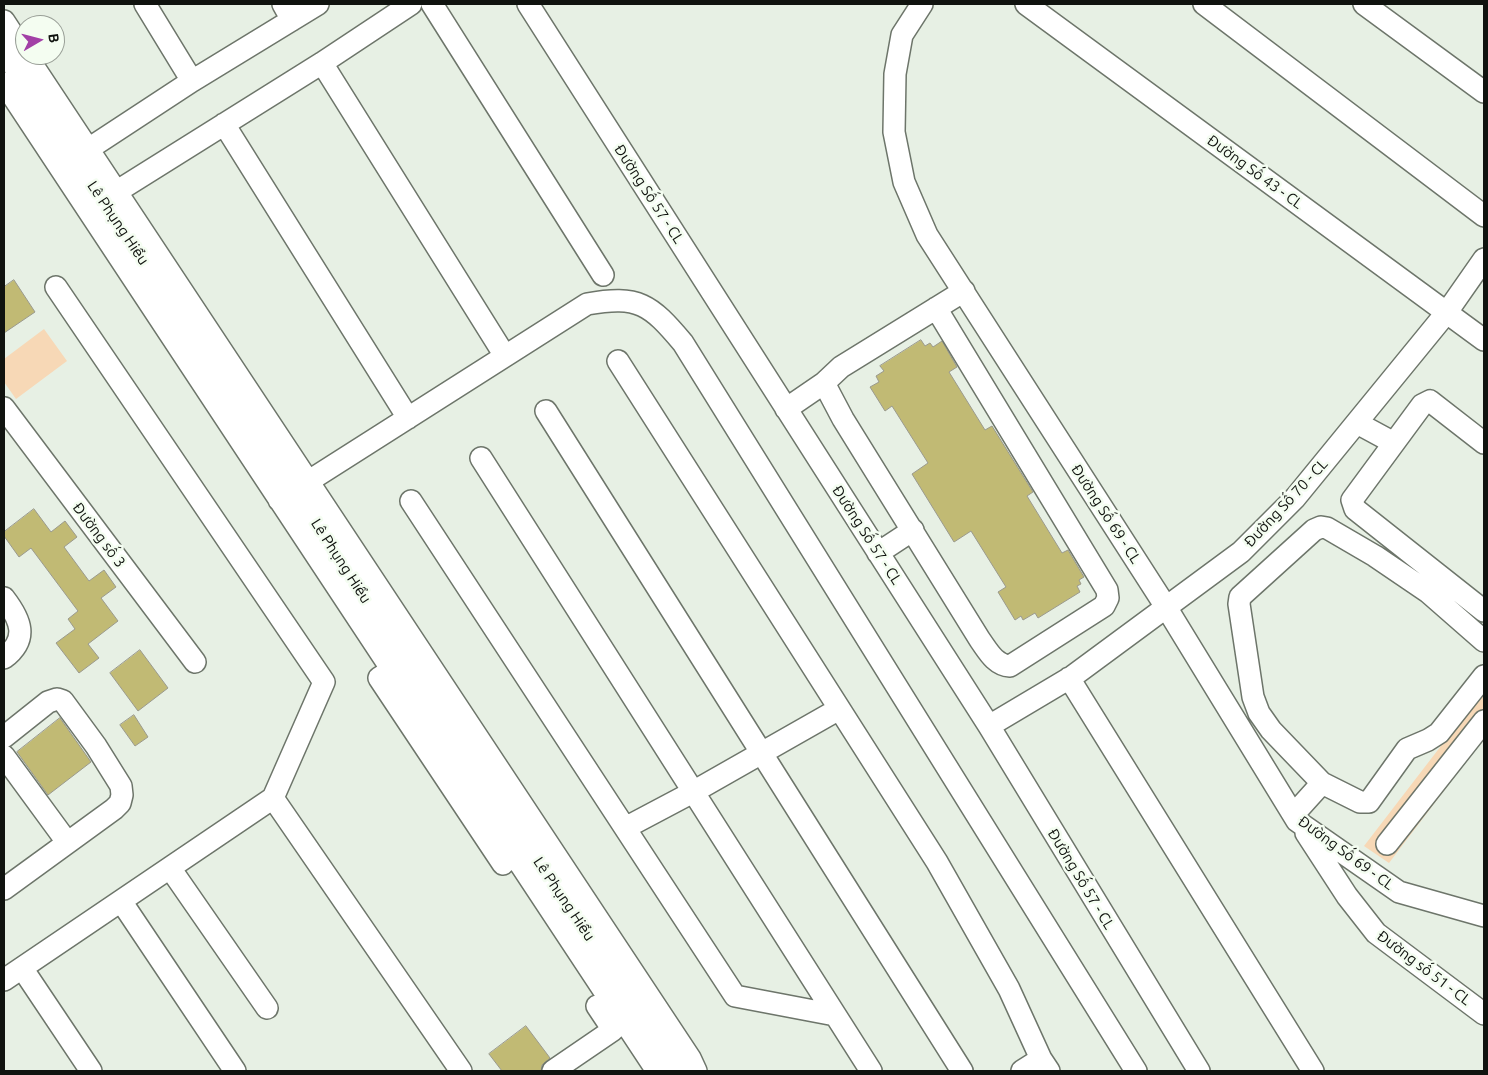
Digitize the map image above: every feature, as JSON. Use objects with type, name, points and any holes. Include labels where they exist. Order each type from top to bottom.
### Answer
[{"type":"street","points":[[145,4],[192,81]]},
{"type":"street","points":[[96,144],[192,81],[287,12],[318,4]]},
{"type":"street","points":[[124,187],[322,63],[411,4]]},
{"type":"street","points":[[432,4],[604,275]]},
{"type":"street","name":"Đường Số 57 - CL","points":[[528,4],[989,726],[1199,1071]]},
{"type":"street","name":"Đường Số 69 - CL","points":[[922,4],[902,35],[895,74],[894,132],[904,182],[927,235],[1166,607],[1296,818],[1399,892],[1484,916]]},
{"type":"street","name":"Đường Số 43 - CL","points":[[1026,4],[1484,340]]},
{"type":"street","points":[[1364,4],[1484,92]]},
{"type":"street","points":[[4,6],[15,23]]},
{"type":"street","points":[[1217,7],[1484,216]]},
{"type":"street","name":"Lê Phụng Hiểu","points":[[4,21],[15,38]]},
{"type":"street","name":"Lê Phụng Hiểu","points":[[4,51],[299,487],[412,658],[690,1058],[696,1071]]},
{"type":"street","points":[[322,63],[504,356]]},
{"type":"street","name":"Lê Phụng Hiểu","points":[[33,65],[299,487],[679,1071]]},
{"type":"street","name":"Lê Phụng Hiểu","points":[[43,65],[124,187],[299,487]]},
{"type":"street","name":"Lê Phụng Hiểu","points":[[4,83],[299,487]]},
{"type":"street","points":[[224,124],[408,418]]},
{"type":"street","name":"Đường Số 70 - CL","points":[[989,726],[1069,678],[1241,552],[1295,498],[1447,312],[1484,259]]},
{"type":"street","points":[[4,980],[273,798],[324,682],[56,288]]},
{"type":"street","points":[[786,409],[824,383],[841,367],[964,291]]},
{"type":"street","points":[[299,487],[587,304],[611,300],[640,303],[660,317],[683,343],[1136,1071]]},
{"type":"street","points":[[824,383],[843,419],[980,640],[1002,666],[1010,666],[1104,606],[1108,598],[1107,590],[936,308]]},
{"type":"street","points":[[618,361],[937,862],[1010,989],[1045,1065],[1022,1071]]},
{"type":"street","points":[[1484,443],[1430,402],[1422,405],[1352,500],[1355,509],[1484,611]]},
{"type":"street","name":"Đường số 3","points":[[4,408],[195,662]]},
{"type":"street","points":[[546,412],[962,1071]]},
{"type":"street","points":[[1357,423],[1394,443]]},
{"type":"street","points":[[480,458],[872,1071]]},
{"type":"street","points":[[411,501],[735,996],[835,1015]]},
{"type":"street","points":[[1484,641],[1428,592],[1375,556],[1328,528],[1320,527],[1314,530],[1240,597],[1239,604],[1253,697],[1259,713],[1271,730],[1322,783],[1360,802],[1369,802],[1407,749],[1439,733],[1484,676]]},
{"type":"street","points":[[878,554],[913,530]]},
{"type":"street","points":[[4,598],[16,613],[20,627],[19,639],[14,650],[4,658]]},
{"type":"street","points":[[412,658],[379,678],[613,1030],[553,1071]]},
{"type":"street","name":"Lê Phụng Hiểu","points":[[412,658],[657,1071]]},
{"type":"street","name":"Lê Phụng Hiểu","points":[[412,658],[697,1054],[703,1071]]},
{"type":"street","points":[[1069,678],[1313,1071]]},
{"type":"street","points":[[4,737],[48,702],[57,699],[63,701],[122,786],[120,803],[114,809],[4,889]]},
{"type":"street","points":[[625,828],[693,792],[839,709]]},
{"type":"street","points":[[1387,844],[1484,722]]},
{"type":"street","points":[[4,756],[67,842]]},
{"type":"street","points":[[1296,818],[1322,783]]},
{"type":"street","points":[[273,798],[461,1071]]},
{"type":"street","name":"Đường số 51 - CL","points":[[1296,818],[1347,896],[1376,933],[1484,1014]]},
{"type":"street","points":[[170,868],[268,1008]]},
{"type":"street","points":[[121,901],[235,1071]]},
{"type":"street","points":[[22,968],[91,1071]]},
{"type":"shaded area","points":[[44,329],[67,361],[16,399],[4,382],[4,359]]},
{"type":"shaded area","points":[[1484,690],[1484,738],[1389,863],[1364,846]]},
{"type":"building","points":[[14,280],[35,312],[4,333],[4,287]]},
{"type":"building","points":[[921,340],[925,346],[930,343],[933,347],[942,341],[957,367],[949,372],[985,430],[992,426],[1033,492],[1027,496],[1062,553],[1068,550],[1084,577],[1079,580],[1081,584],[1077,586],[1080,592],[1038,618],[1035,613],[1023,620],[1021,616],[1015,620],[998,592],[1006,587],[971,531],[954,542],[912,474],[928,463],[892,406],[885,411],[870,387],[879,382],[876,376],[884,371],[880,366]]},
{"type":"building","points":[[34,509],[51,532],[65,521],[77,537],[64,547],[89,581],[104,570],[116,587],[101,598],[118,621],[88,644],[99,658],[79,673],[56,643],[75,629],[68,619],[78,611],[31,548],[19,557],[4,536],[4,532]]},
{"type":"building","points":[[140,650],[168,688],[138,711],[110,673]]},
{"type":"building","points":[[134,715],[148,737],[135,746],[120,725]]},
{"type":"building","points":[[60,718],[91,762],[48,795],[17,752]]},
{"type":"building","points":[[526,1026],[550,1058],[542,1065],[541,1071],[502,1071],[489,1054]]}]
